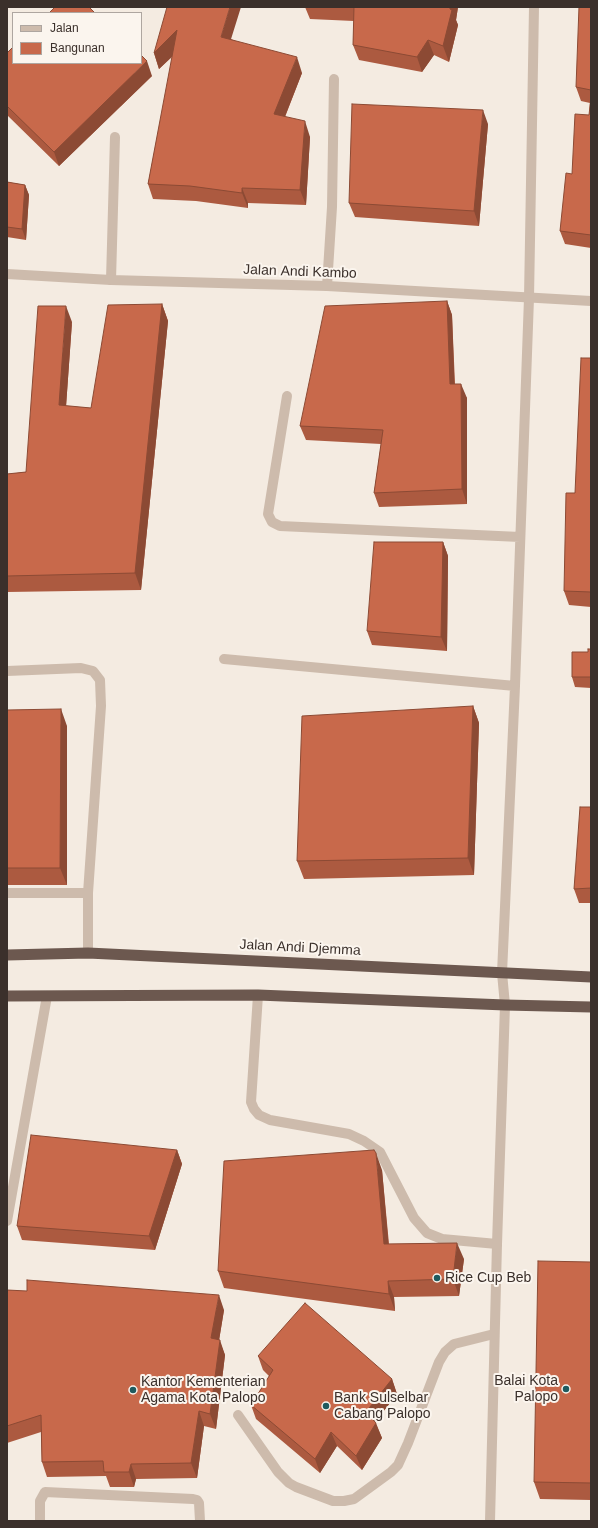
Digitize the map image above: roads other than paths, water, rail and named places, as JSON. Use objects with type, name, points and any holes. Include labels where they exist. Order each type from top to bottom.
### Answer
[{"type":"highway","name":"Jalan Andi Djemma","points":[[7,955],[88,953],[591,977]]},
{"type":"highway","points":[[7,996],[258,994],[505,1006],[591,1007]]},
{"type":"street","points":[[490,1521],[494,1334],[505,1006],[502,973],[515,686],[529,298],[534,7]]},
{"type":"street","points":[[327,286],[332,207],[334,79]]},
{"type":"street","points":[[111,280],[115,137]]},
{"type":"street","name":"Jalan Andi Kambo","points":[[7,274],[111,280],[327,286],[591,301]]},
{"type":"street","points":[[287,396],[268,514],[271,521],[274,523],[280,526],[520,536]]},
{"type":"street","points":[[224,659],[515,686]]},
{"type":"street","points":[[7,671],[80,668],[93,671],[100,680],[101,706],[88,894],[88,953]]},
{"type":"street","points":[[7,893],[88,894]]},
{"type":"street","points":[[258,994],[251,1102],[259,1115],[270,1120],[349,1134],[364,1141],[380,1152],[414,1218],[427,1233],[442,1239],[497,1244]]},
{"type":"street","points":[[7,1221],[47,996]]},
{"type":"street","points":[[238,1415],[278,1472],[289,1483],[296,1488],[333,1501],[354,1499],[398,1465],[444,1352],[454,1344],[494,1334]]},
{"type":"street","points":[[40,1521],[40,1501],[45,1492],[193,1499],[197,1500],[199,1503],[200,1521]]},
{"type":"place","name":"Rice Cup Beb","points":[[437,1278]]},
{"type":"place","name":"Balai Kota Palopo","points":[[566,1389]]},
{"type":"place","name":"Kantor Kementerian Agama Kota Palopo","points":[[133,1390]]},
{"type":"place","name":"Bank Sulselbar Cabang Palopo","points":[[326,1406]]}]
